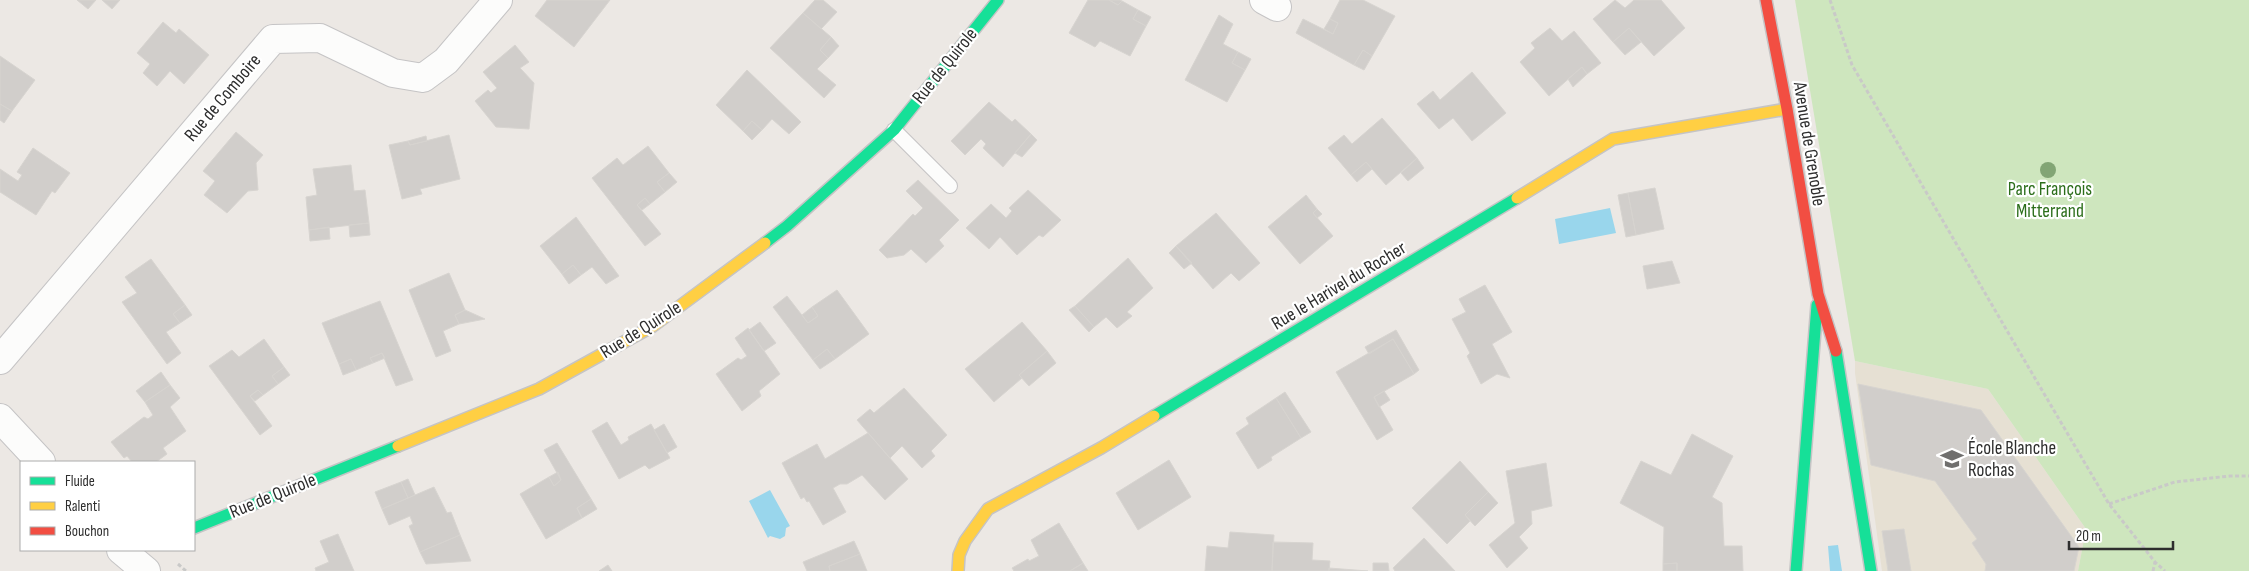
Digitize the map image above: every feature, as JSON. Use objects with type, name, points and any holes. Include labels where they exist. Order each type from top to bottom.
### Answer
[{"type":"street","name":"Rue de Comboire","points":[[0,360],[274,39],[320,38],[393,73],[423,78],[446,61],[498,0]]},
{"type":"street","name":"Rue de Quirole","points":[[195,528],[539,389],[653,326],[787,226],[894,130],[998,0]]},
{"type":"street","name":"Avenue de Grenoble","points":[[1766,0],[1787,109],[1818,294],[1835,342],[1871,571]]},
{"type":"street","name":"Rue le Harivel du Rocher","points":[[958,571],[959,555],[965,541],[988,509],[1101,448],[1613,140],[1787,109]]},
{"type":"street","name":"Avenue de Grenoble","points":[[1796,571],[1818,294]]},
{"type":"street","points":[[0,418],[40,461]]},
{"type":"lane","points":[[894,130],[950,186]]},
{"type":"path","points":[[1830,0],[1852,64],[2109,504],[2155,562],[2165,571]]},
{"type":"path","points":[[2109,504],[2175,482],[2230,476],[2249,476]]},
{"type":"path","points":[[2153,571],[2155,562]]},
{"type":"shaded area","name":"École Blanche Rochas","points":[[1855,361],[1988,389],[2086,529],[2078,571],[1882,571],[1855,373]]},
{"type":"green space","name":"Parc François Mitterrand","points":[[1795,0],[2249,0],[2249,571],[2078,571],[2086,529],[1988,389],[1855,361]]},
{"type":"water","points":[[1610,208],[1616,233],[1559,244],[1555,219]]},
{"type":"water","points":[[770,490],[790,526],[786,528],[785,536],[780,539],[770,536],[768,538],[749,501]]},
{"type":"water","points":[[1838,545],[1842,571],[1830,571],[1828,546]]},
{"type":"building","points":[[77,0],[96,0],[88,9]]},
{"type":"building","points":[[102,0],[120,0],[112,9]]},
{"type":"building","points":[[547,0],[610,0],[574,47],[535,16]]},
{"type":"building","points":[[815,0],[823,0],[837,12],[821,29],[803,13]]},
{"type":"building","points":[[1088,0],[1109,0],[1118,5],[1122,1],[1138,10],[1133,19],[1146,26],[1130,56],[1100,41],[1095,47],[1069,33]]},
{"type":"building","points":[[1109,0],[1120,0],[1122,1],[1118,5]]},
{"type":"building","points":[[1340,0],[1363,0],[1395,16],[1372,56],[1363,50],[1354,65],[1296,33],[1303,19],[1333,34],[1338,23],[1330,19]]},
{"type":"building","points":[[1615,0],[1625,8],[1634,0],[1661,0],[1685,28],[1654,56],[1629,28],[1613,42],[1593,19]]},
{"type":"building","points":[[1138,10],[1151,17],[1146,26],[1133,19]]},
{"type":"building","points":[[803,13],[831,37],[820,50],[828,58],[817,69],[836,85],[824,98],[770,48]]},
{"type":"building","points":[[1219,15],[1233,24],[1223,44],[1238,52],[1232,63],[1245,70],[1227,102],[1185,80]]},
{"type":"building","points":[[1330,19],[1338,23],[1333,34],[1324,29]]},
{"type":"building","points":[[163,22],[176,33],[179,29],[209,55],[184,84],[170,71],[157,86],[143,73],[150,64],[137,53]]},
{"type":"building","points":[[1550,28],[1562,41],[1574,31],[1601,63],[1587,74],[1582,67],[1549,96],[1520,62],[1535,48],[1531,43]]},
{"type":"building","points":[[1629,28],[1641,42],[1625,55],[1613,42]]},
{"type":"building","points":[[831,37],[839,46],[828,58],[820,50]]},
{"type":"building","points":[[515,45],[529,62],[520,68],[534,83],[529,129],[496,127],[475,101],[488,90],[491,93],[497,88],[483,72]]},
{"type":"building","points":[[1363,50],[1372,56],[1364,70],[1354,65]]},
{"type":"building","points":[[1238,52],[1251,59],[1245,70],[1232,63]]},
{"type":"building","points":[[0,56],[35,80],[12,111],[0,104]]},
{"type":"building","points":[[1582,67],[1587,74],[1573,87],[1568,79]]},
{"type":"building","points":[[747,70],[801,122],[789,134],[772,119],[762,130],[752,121],[743,131],[716,105]]},
{"type":"building","points":[[1472,72],[1506,113],[1472,141],[1453,118],[1439,129],[1417,104],[1433,91],[1440,100]]},
{"type":"building","points":[[989,102],[1012,122],[1015,119],[1031,134],[1003,167],[983,148],[986,144],[981,139],[965,155],[951,141]]},
{"type":"building","points":[[0,104],[12,111],[4,123],[0,120]]},
{"type":"building","points":[[1382,118],[1417,158],[1386,185],[1366,162],[1351,175],[1328,148],[1344,135],[1352,144]]},
{"type":"building","points":[[752,121],[762,130],[752,140],[743,131]]},
{"type":"building","points":[[236,132],[263,155],[256,163],[258,190],[248,191],[227,213],[204,195],[215,181],[203,171]]},
{"type":"building","points":[[1031,134],[1037,140],[1022,157],[1015,153]]},
{"type":"building","points":[[449,135],[460,179],[420,189],[422,194],[402,199],[389,145],[408,141],[410,145]]},
{"type":"building","points":[[426,136],[427,141],[410,145],[408,141]]},
{"type":"building","points":[[648,146],[669,173],[657,182],[665,192],[650,204],[645,198],[637,205],[661,234],[645,246],[592,178],[617,158],[623,165]]},
{"type":"building","points":[[33,148],[70,173],[55,193],[52,191],[36,215],[0,192],[0,169],[18,181],[22,175],[17,172]]},
{"type":"building","points":[[1417,158],[1424,168],[1408,181],[1401,173]]},
{"type":"building","points":[[1366,162],[1372,169],[1357,182],[1351,175]]},
{"type":"building","points":[[351,165],[354,191],[365,190],[369,223],[309,230],[306,197],[317,195],[313,169]]},
{"type":"building","points":[[669,173],[677,182],[665,192],[657,182]]},
{"type":"building","points":[[918,180],[959,220],[939,240],[944,246],[926,263],[911,249],[904,255],[887,258],[879,250],[913,214],[915,216],[923,208],[906,191]]},
{"type":"building","points":[[1655,188],[1664,229],[1636,235],[1628,193]]},
{"type":"building","points":[[1028,190],[1061,220],[1043,237],[1039,235],[1017,255],[1000,237],[989,249],[966,228],[991,204],[1006,218],[1012,211],[1009,208]]},
{"type":"building","points":[[1628,193],[1636,235],[1626,237],[1618,195]]},
{"type":"building","points":[[1306,195],[1317,209],[1313,213],[1333,236],[1300,264],[1268,227]]},
{"type":"building","points":[[645,198],[650,204],[642,210],[637,205]]},
{"type":"building","points":[[1317,209],[1322,214],[1317,218],[1313,213]]},
{"type":"building","points":[[1216,213],[1260,263],[1239,281],[1231,273],[1213,289],[1176,246]]},
{"type":"building","points":[[576,217],[619,276],[606,284],[592,267],[581,275],[573,265],[562,274],[540,246]]},
{"type":"building","points":[[369,223],[370,235],[350,237],[349,225]]},
{"type":"building","points":[[329,227],[330,239],[310,241],[309,230]]},
{"type":"building","points":[[1176,246],[1192,263],[1184,269],[1169,253]]},
{"type":"building","points":[[1128,258],[1153,288],[1127,312],[1132,316],[1117,328],[1106,317],[1094,327],[1075,306]]},
{"type":"building","points":[[151,259],[185,305],[173,314],[180,323],[166,332],[181,353],[167,364],[122,302],[137,293],[125,277]]},
{"type":"building","points":[[1672,261],[1680,283],[1647,289],[1643,266]]},
{"type":"building","points":[[573,265],[581,275],[569,284],[562,274]]},
{"type":"building","points":[[449,273],[465,310],[455,315],[459,324],[443,331],[451,351],[436,357],[409,290]]},
{"type":"building","points":[[1485,285],[1512,332],[1492,344],[1510,378],[1497,374],[1481,384],[1467,356],[1470,353],[1452,319],[1466,312],[1459,299]]},
{"type":"building","points":[[837,290],[869,334],[835,359],[827,349],[813,360],[773,307],[787,296],[808,323],[818,316],[812,307]]},
{"type":"building","points":[[380,301],[413,380],[396,386],[382,353],[370,358],[373,363],[356,370],[351,359],[339,364],[322,323]]},
{"type":"building","points":[[185,305],[192,315],[180,323],[173,314]]},
{"type":"building","points":[[1075,306],[1094,327],[1089,332],[1069,310]]},
{"type":"building","points":[[812,307],[818,316],[808,323],[802,315]]},
{"type":"building","points":[[465,310],[485,319],[459,324],[455,315]]},
{"type":"building","points":[[760,322],[776,343],[764,351],[749,330]]},
{"type":"building","points":[[1022,322],[1047,351],[1019,375],[1022,378],[994,402],[965,369]]},
{"type":"building","points":[[748,328],[780,374],[759,391],[761,396],[742,411],[716,374],[738,358],[741,360],[747,356],[735,338]]},
{"type":"building","points":[[1396,330],[1419,370],[1414,374],[1393,339],[1369,354],[1365,347]]},
{"type":"building","points":[[264,339],[284,367],[272,376],[278,384],[263,395],[258,390],[250,396],[272,426],[260,435],[209,366],[232,350],[239,357]]},
{"type":"building","points":[[1393,339],[1414,374],[1374,397],[1393,430],[1377,440],[1336,372]]},
{"type":"building","points":[[827,349],[835,359],[820,369],[813,360]]},
{"type":"building","points":[[1047,351],[1056,363],[1029,386],[1019,375]]},
{"type":"building","points":[[382,353],[385,358],[373,363],[370,358]]},
{"type":"building","points":[[351,359],[356,370],[343,375],[339,364]]},
{"type":"building","points":[[284,367],[290,375],[278,384],[272,376]]},
{"type":"building","points":[[161,372],[170,385],[145,402],[136,391]]},
{"type":"building","points":[[1858,384],[1981,410],[2079,547],[2074,571],[1985,571],[1986,564],[1972,543],[1977,539],[1935,481],[1871,465]]},
{"type":"building","points":[[170,385],[180,398],[170,407],[186,431],[163,448],[167,454],[157,461],[131,461],[127,456],[124,458],[111,442],[144,417],[148,419],[153,415],[145,402]]},
{"type":"building","points":[[904,388],[947,435],[931,451],[935,456],[922,468],[902,446],[890,458],[857,420],[870,409],[874,413]]},
{"type":"building","points":[[258,390],[263,395],[255,401],[250,396]]},
{"type":"building","points":[[1384,391],[1390,400],[1379,407],[1374,397]]},
{"type":"building","points":[[1285,392],[1311,432],[1301,438],[1276,398]]},
{"type":"building","points":[[1276,398],[1301,438],[1271,457],[1272,460],[1258,469],[1236,433],[1249,424],[1246,418]]},
{"type":"building","points":[[607,422],[621,445],[629,440],[628,437],[651,424],[670,458],[649,469],[645,465],[619,479],[592,431]]},
{"type":"building","points":[[664,424],[677,447],[667,453],[654,430]]},
{"type":"building","points":[[868,433],[908,479],[885,500],[862,475],[847,484],[840,484],[833,488],[846,512],[823,525],[809,501],[807,502],[804,497],[801,499],[782,463],[817,444],[825,459]]},
{"type":"building","points":[[1692,434],[1733,456],[1712,497],[1722,503],[1724,546],[1742,546],[1743,571],[1677,571],[1677,563],[1663,564],[1664,527],[1620,503],[1641,461],[1671,475]]},
{"type":"building","points":[[557,443],[591,499],[577,508],[582,518],[546,539],[520,494],[549,477],[554,486],[561,480],[544,450]]},
{"type":"building","points":[[1169,460],[1191,497],[1138,530],[1116,493]]},
{"type":"building","points":[[1460,461],[1488,492],[1465,515],[1470,521],[1447,544],[1412,508]]},
{"type":"building","points":[[1546,463],[1552,506],[1531,511],[1532,524],[1519,537],[1528,548],[1507,568],[1489,545],[1515,523],[1506,471]]},
{"type":"building","points":[[558,472],[561,480],[554,486],[549,477]]},
{"type":"building","points":[[408,479],[415,495],[408,498],[401,482]]},
{"type":"building","points":[[401,482],[408,498],[382,509],[375,492]]},
{"type":"building","points":[[434,487],[447,513],[451,512],[460,535],[420,552],[409,526],[413,524],[410,516],[389,525],[382,509]]},
{"type":"building","points":[[1488,492],[1498,503],[1475,526],[1465,515]]},
{"type":"building","points":[[591,499],[597,509],[582,518],[577,508]]},
{"type":"building","points":[[1059,523],[1083,563],[1070,571],[1014,571],[1012,568],[1028,559],[1029,561],[1039,556],[1031,540]]},
{"type":"building","points":[[1904,529],[1911,571],[1888,571],[1882,531]]},
{"type":"building","points":[[1230,532],[1274,535],[1272,571],[1205,571],[1207,546],[1228,548]]},
{"type":"building","points":[[338,534],[354,571],[316,571],[315,568],[329,562],[320,541]]},
{"type":"building","points":[[460,535],[471,561],[426,564],[420,552]]},
{"type":"building","points":[[1424,538],[1455,571],[1395,571],[1393,568]]},
{"type":"building","points":[[854,541],[860,554],[829,566],[830,571],[807,571],[803,562]]},
{"type":"building","points":[[1273,542],[1313,543],[1312,560],[1330,561],[1329,571],[1272,571]]},
{"type":"building","points":[[860,554],[867,571],[830,571],[829,566]]},
{"type":"building","points":[[1083,563],[1088,571],[1070,571]]},
{"type":"building","points":[[1373,563],[1388,563],[1389,571],[1373,571]]},
{"type":"building","points":[[1677,563],[1677,571],[1663,571],[1663,564]]},
{"type":"building","points":[[608,565],[612,571],[599,571]]},
{"type":"building","points":[[1329,568],[1368,571],[1329,571]]},
{"type":"traffic: fast","points":[[765,243],[787,226],[894,130],[998,0]]},
{"type":"traffic: fast","points":[[1154,416],[1517,198]]},
{"type":"traffic: fast","points":[[1796,571],[1817,305]]},
{"type":"traffic: fast","points":[[1836,351],[1871,571]]},
{"type":"traffic: fast","points":[[195,528],[398,446]]},
{"type":"traffic: slow","points":[[1517,198],[1613,139],[1787,109]]},
{"type":"traffic: slow","points":[[398,446],[539,389],[653,326],[765,243]]},
{"type":"traffic: slow","points":[[958,571],[959,555],[965,541],[988,509],[1101,448],[1154,416]]},
{"type":"traffic: jam","points":[[1766,0],[1787,109],[1818,294],[1836,351]]},
{"type":"place","name":"École Blanche Rochas","points":[[1952,459]]}]
